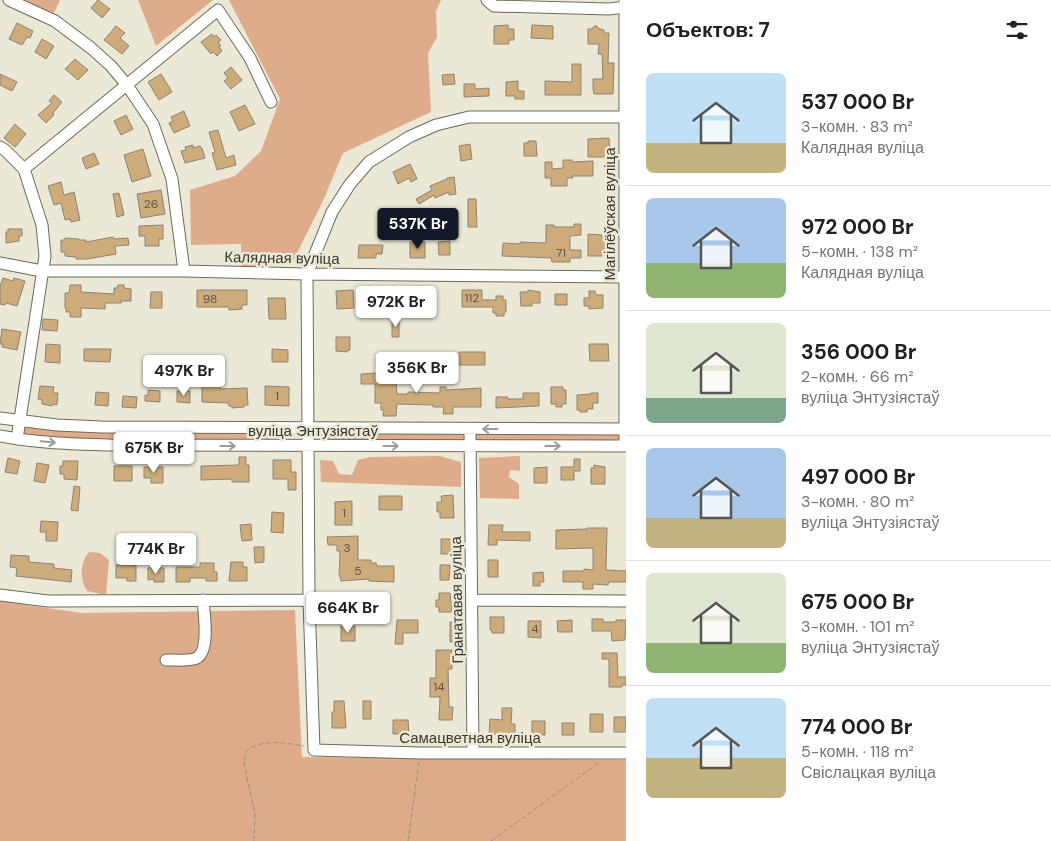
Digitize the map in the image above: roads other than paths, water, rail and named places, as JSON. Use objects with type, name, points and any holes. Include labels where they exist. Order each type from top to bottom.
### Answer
[{"type":"street","points":[[9,0],[55,21],[91,48],[128,85],[152,124],[172,179],[184,271]]},
{"type":"street","points":[[487,0],[494,6],[609,9],[625,5]]},
{"type":"street","name":"Магілёўская вуліца","points":[[625,5],[625,446]]},
{"type":"street","points":[[24,169],[218,10],[250,58],[272,102]]},
{"type":"street","points":[[0,595],[48,601],[309,600],[307,274],[332,212],[350,184],[369,162],[409,137],[436,125],[469,117],[625,117]]},
{"type":"street","points":[[0,147],[24,169],[42,225],[45,256],[17,439]]},
{"type":"street","name":"Калядная вуліца","points":[[0,263],[42,272],[184,271],[625,277]]},
{"type":"street","name":"вуліца Энтузіястаў","points":[[0,418],[102,427],[625,429]]},
{"type":"street","name":"Гранатавая вуліца","points":[[470,428],[473,753]]},
{"type":"street","name":"вуліца Энтузіястаў","points":[[0,436],[59,443],[109,445],[625,446]]},
{"type":"street","points":[[166,660],[195,659],[201,656],[205,645],[203,600]]},
{"type":"street","name":"Самацветная вуліца","points":[[309,600],[314,750],[420,754],[626,753]]},
{"type":"street","points":[[472,600],[626,601]]}]
